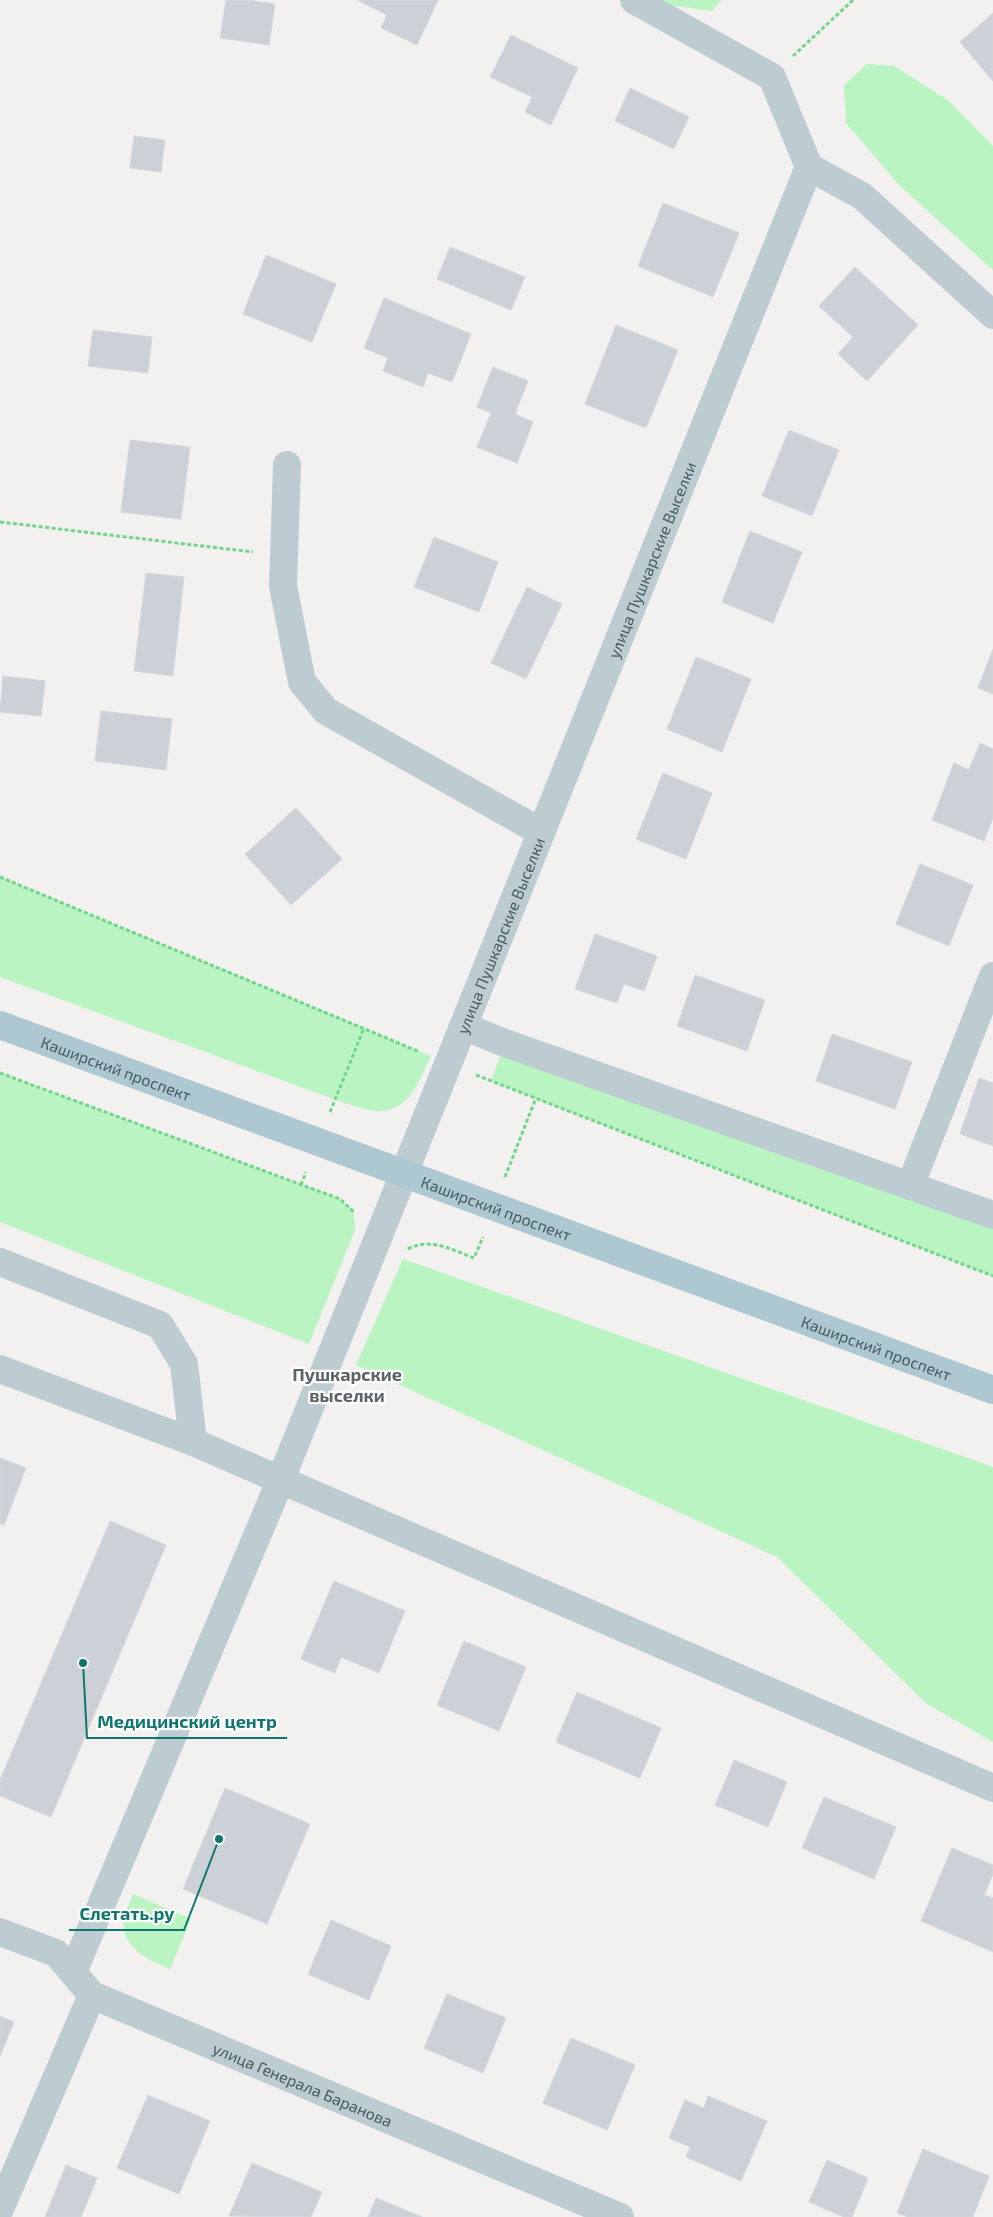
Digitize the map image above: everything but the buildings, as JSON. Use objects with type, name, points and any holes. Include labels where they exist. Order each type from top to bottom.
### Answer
[{"type":"main road","name":"Каширский проспект","points":[[0,1025],[993,1390]]},
{"type":"street","points":[[634,0],[772,77],[809,167],[862,196],[993,315]]},
{"type":"street","name":"улица Пушкарские Выселки","points":[[73,1972],[281,1479],[809,167]]},
{"type":"street","points":[[287,465],[283,586],[302,682],[326,711],[541,832]]},
{"type":"street","points":[[910,1186],[993,976]]},
{"type":"street","points":[[463,1026],[505,1043],[993,1215]]},
{"type":"street","points":[[0,1262],[160,1325],[184,1364],[193,1442]]},
{"type":"street","points":[[0,1369],[193,1442],[281,1479],[993,1788]]},
{"type":"street","name":"улица Генерала Баранова","points":[[0,1932],[56,1953],[92,1995],[620,2217]]},
{"type":"street","points":[[0,2209],[92,1995]]},
{"type":"path","points":[[772,77],[853,0]]},
{"type":"path","points":[[0,522],[284,555]]},
{"type":"path","points":[[0,877],[448,1063],[993,1276]]},
{"type":"path","points":[[300,1185],[364,1028]]},
{"type":"green space","points":[[634,0],[721,0],[712,11]]},
{"type":"green space","points":[[867,64],[894,66],[949,101],[993,146],[993,270],[899,185],[846,123],[844,85]]},
{"type":"green space","points":[[0,877],[431,1056],[413,1092],[407,1099],[391,1109],[381,1111],[370,1110],[350,1105],[0,977]]},
{"type":"green space","points":[[505,1043],[993,1215],[993,1276],[491,1081]]},
{"type":"green space","points":[[0,1073],[340,1199],[354,1212],[355,1230],[309,1344],[0,1222]]},
{"type":"green space","points":[[403,1259],[993,1467],[993,1742],[927,1704],[777,1557],[356,1365]]},
{"type":"green space","points":[[133,1894],[191,1919],[170,1969],[144,1956],[130,1944],[126,1936],[123,1927],[124,1916]]},
{"type":"place","name":"Медицинский центр","points":[[83,1663]]},
{"type":"place","name":"Слетать.ру","points":[[219,1839]]},
{"type":"district","name":"Пушкарские выселки","points":[[347,1384]]}]
